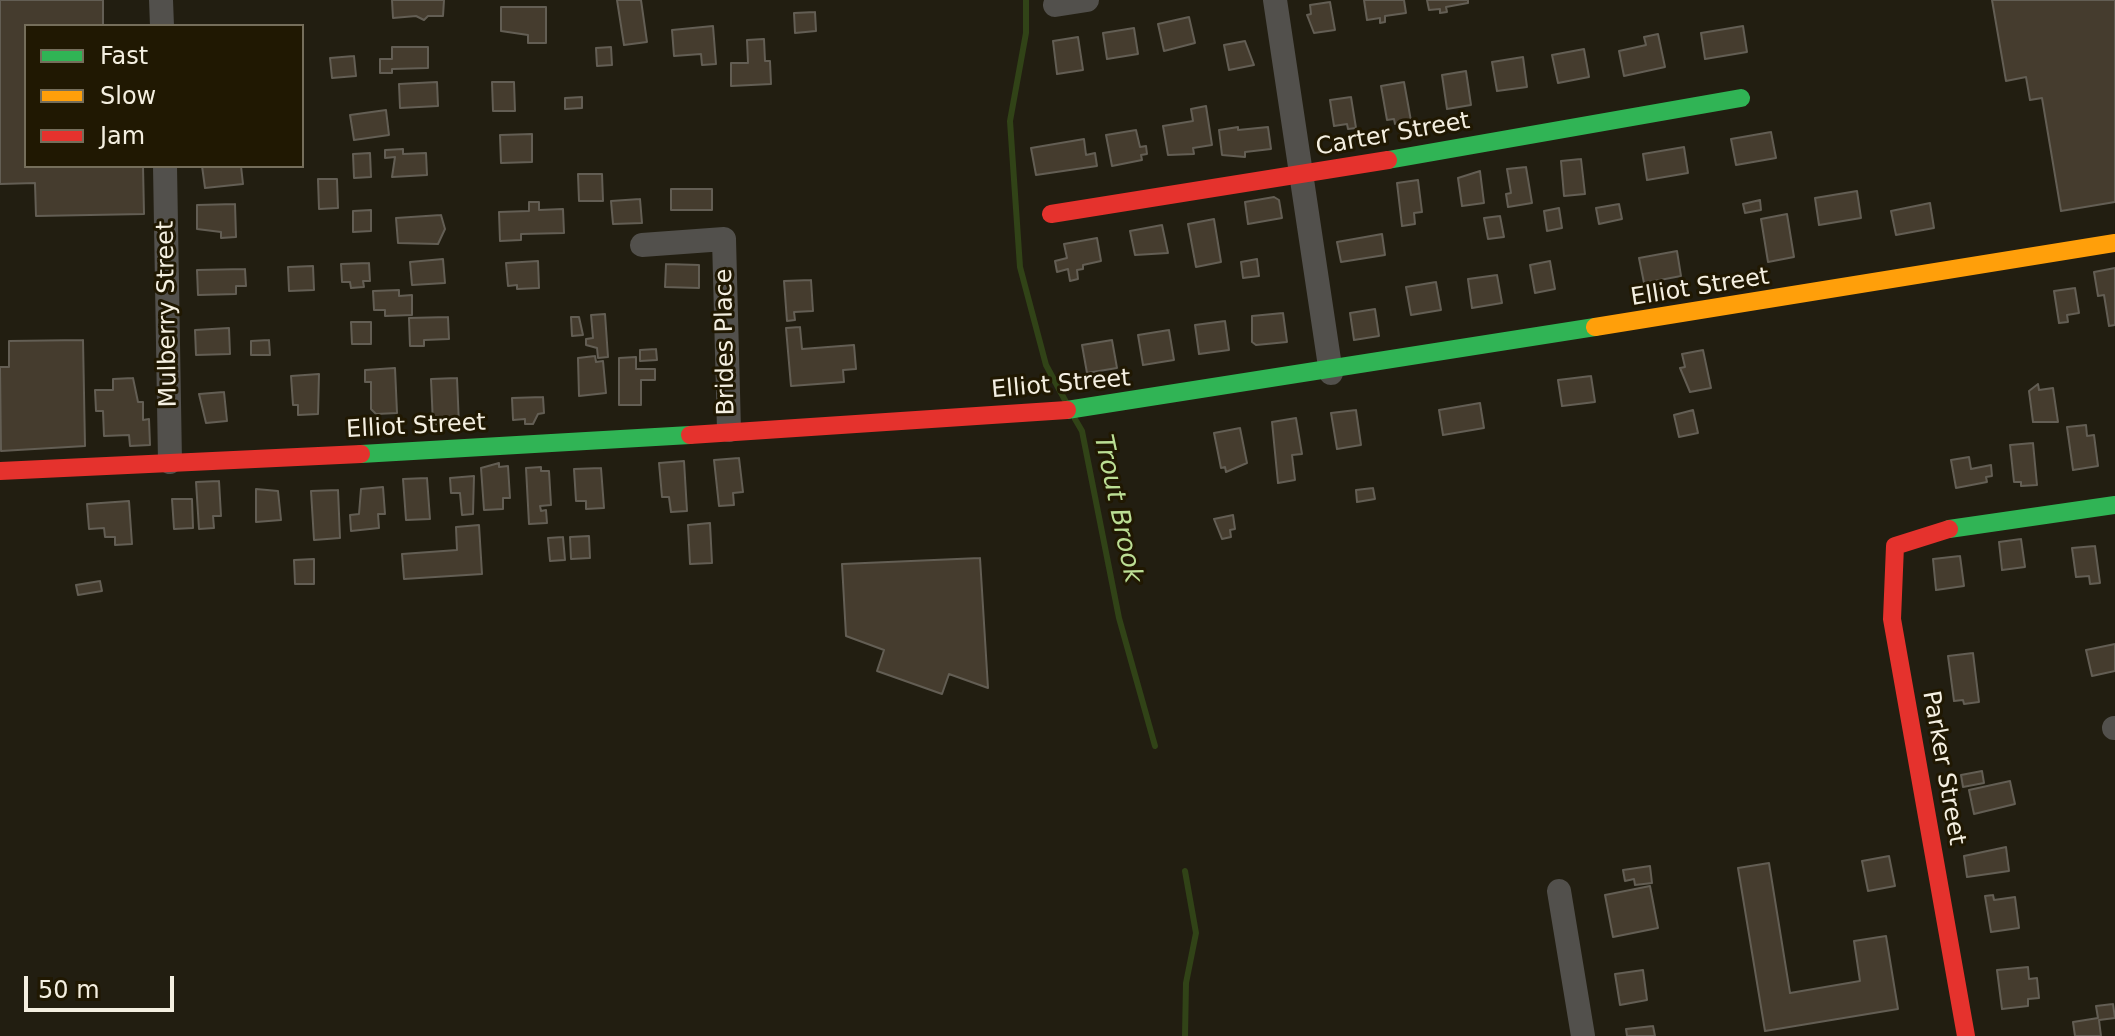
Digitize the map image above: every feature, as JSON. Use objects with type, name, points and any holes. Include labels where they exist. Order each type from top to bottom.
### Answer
[{"type":"street","points":[[161,0],[162,24]]},
{"type":"street","points":[[1055,5],[1087,0]]},
{"type":"street","points":[[1275,0],[1331,373]]},
{"type":"street","name":"Carter Street","points":[[1051,214],[1302,175],[1741,98]]},
{"type":"street","name":"Mulberry Street","points":[[165,168],[170,462]]},
{"type":"street","name":"Brides Place","points":[[642,245],[724,239],[729,430]]},
{"type":"street","name":"Elliot Street","points":[[0,471],[485,448],[1090,409],[1331,373],[2115,243]]},
{"type":"street","name":"Parker Street","points":[[1966,1036],[1892,619],[1895,546],[1932,532],[2115,505]]},
{"type":"street","points":[[1559,891],[1583,1036]]},
{"type":"building","points":[[0,0],[103,0],[103,24],[24,24],[24,168],[143,168],[144,214],[36,216],[35,183],[0,184]]},
{"type":"building","points":[[392,0],[444,0],[443,16],[428,16],[424,20],[416,16],[393,18]]},
{"type":"building","points":[[617,0],[641,0],[647,42],[624,45]]},
{"type":"building","points":[[1364,0],[1404,0],[1406,13],[1385,16],[1385,22],[1380,23],[1380,18],[1367,20]]},
{"type":"building","points":[[1427,0],[1468,0],[1468,3],[1446,7],[1447,12],[1440,13],[1440,9],[1429,10]]},
{"type":"building","points":[[1992,0],[2115,0],[2115,202],[2061,211],[2042,98],[2030,100],[2026,77],[2006,81]]},
{"type":"building","points":[[1330,2],[1335,30],[1314,33],[1307,15],[1311,14],[1310,5]]},
{"type":"building","points":[[501,7],[546,7],[546,43],[528,43],[528,35],[501,31]]},
{"type":"building","points":[[815,12],[816,31],[795,33],[794,13]]},
{"type":"building","points":[[1189,17],[1195,43],[1164,51],[1158,24]]},
{"type":"building","points":[[713,26],[716,64],[702,65],[701,54],[674,56],[672,30]]},
{"type":"building","points":[[1743,26],[1747,52],[1705,59],[1701,33]]},
{"type":"building","points":[[1134,28],[1138,54],[1107,59],[1103,33]]},
{"type":"building","points":[[1658,34],[1665,67],[1624,76],[1619,51],[1646,45],[1644,37]]},
{"type":"building","points":[[1078,37],[1083,70],[1057,74],[1053,41]]},
{"type":"building","points":[[764,39],[765,61],[770,61],[771,84],[731,86],[731,63],[748,63],[747,40]]},
{"type":"building","points":[[1245,41],[1254,65],[1229,70],[1224,45]]},
{"type":"building","points":[[392,47],[428,47],[428,68],[392,69],[392,73],[380,73],[380,59],[392,59]]},
{"type":"building","points":[[611,47],[612,65],[597,66],[596,48]]},
{"type":"building","points":[[1584,49],[1589,77],[1558,83],[1552,55]]},
{"type":"building","points":[[354,56],[356,76],[332,78],[330,58]]},
{"type":"building","points":[[1523,57],[1527,87],[1497,91],[1492,62]]},
{"type":"building","points":[[1466,71],[1471,105],[1447,109],[1442,75]]},
{"type":"building","points":[[437,82],[438,106],[400,108],[399,84]]},
{"type":"building","points":[[492,82],[514,82],[515,111],[493,111]]},
{"type":"building","points":[[1404,82],[1411,121],[1395,124],[1394,119],[1387,120],[1381,86]]},
{"type":"building","points":[[582,97],[582,108],[565,109],[565,98]]},
{"type":"building","points":[[1351,97],[1356,128],[1348,129],[1347,124],[1334,126],[1330,100]]},
{"type":"building","points":[[1206,106],[1212,145],[1193,148],[1194,154],[1168,155],[1163,126],[1193,121],[1191,109]]},
{"type":"building","points":[[386,110],[389,135],[354,140],[350,115]]},
{"type":"building","points":[[1238,127],[1238,130],[1268,127],[1271,149],[1245,152],[1245,157],[1222,155],[1219,130]]},
{"type":"building","points":[[1136,130],[1140,147],[1146,146],[1147,154],[1141,155],[1142,160],[1112,166],[1106,135]]},
{"type":"building","points":[[1771,132],[1776,158],[1736,165],[1731,139]]},
{"type":"building","points":[[532,134],[532,162],[501,163],[500,135]]},
{"type":"building","points":[[1084,139],[1086,155],[1095,153],[1097,166],[1036,175],[1031,148]]},
{"type":"building","points":[[1684,147],[1688,173],[1647,180],[1643,154]]},
{"type":"building","points":[[403,149],[403,154],[426,153],[427,175],[392,177],[395,157],[385,158],[385,150]]},
{"type":"building","points":[[370,153],[371,177],[354,178],[353,154]]},
{"type":"building","points":[[1581,159],[1585,194],[1564,196],[1561,161]]},
{"type":"building","points":[[1526,167],[1532,203],[1508,207],[1506,194],[1511,193],[1507,169]]},
{"type":"building","points":[[202,168],[241,168],[243,184],[205,188]]},
{"type":"building","points":[[1480,171],[1484,203],[1462,206],[1458,178]]},
{"type":"building","points":[[578,174],[602,174],[603,201],[579,201]]},
{"type":"building","points":[[318,179],[337,179],[338,208],[319,209]]},
{"type":"building","points":[[1418,180],[1422,212],[1414,213],[1415,224],[1402,226],[1397,183]]},
{"type":"building","points":[[671,189],[712,189],[712,210],[671,210]]},
{"type":"building","points":[[1857,191],[1861,218],[1819,225],[1815,198]]},
{"type":"building","points":[[1274,197],[1279,200],[1282,218],[1248,224],[1245,202]]},
{"type":"building","points":[[640,199],[642,223],[613,224],[611,201]]},
{"type":"building","points":[[1760,200],[1761,210],[1745,213],[1743,204]]},
{"type":"building","points":[[529,202],[539,202],[539,210],[563,209],[564,233],[521,234],[521,240],[500,241],[499,212],[529,211]]},
{"type":"building","points":[[1930,203],[1934,228],[1896,235],[1891,211]]},
{"type":"building","points":[[235,204],[236,237],[221,238],[221,232],[197,229],[197,205]]},
{"type":"building","points":[[1619,204],[1622,219],[1599,224],[1596,208]]},
{"type":"building","points":[[1559,208],[1562,228],[1547,231],[1544,211]]},
{"type":"building","points":[[371,210],[371,231],[353,232],[353,211]]},
{"type":"building","points":[[1787,214],[1794,257],[1768,262],[1761,219]]},
{"type":"building","points":[[441,215],[445,229],[438,244],[398,243],[396,218]]},
{"type":"building","points":[[1500,216],[1504,237],[1488,239],[1484,218]]},
{"type":"building","points":[[1214,219],[1221,262],[1196,267],[1188,224]]},
{"type":"building","points":[[1162,225],[1168,253],[1135,255],[1130,231]]},
{"type":"building","points":[[1382,234],[1385,255],[1341,262],[1337,242]]},
{"type":"building","points":[[1097,238],[1101,261],[1083,265],[1083,269],[1077,270],[1078,279],[1070,281],[1068,269],[1057,272],[1055,261],[1067,258],[1064,244]]},
{"type":"building","points":[[1677,251],[1681,276],[1644,283],[1639,258]]},
{"type":"building","points":[[443,259],[445,283],[412,285],[410,262]]},
{"type":"building","points":[[1257,259],[1259,276],[1243,278],[1241,262]]},
{"type":"building","points":[[538,261],[539,288],[517,289],[517,285],[508,286],[506,263]]},
{"type":"building","points":[[1550,261],[1555,289],[1535,293],[1530,265]]},
{"type":"building","points":[[369,263],[370,281],[363,281],[364,287],[351,288],[350,282],[342,282],[341,264]]},
{"type":"building","points":[[666,264],[699,265],[699,288],[665,287]]},
{"type":"building","points":[[313,266],[314,290],[289,291],[288,267]]},
{"type":"building","points":[[2115,268],[2115,325],[2109,326],[2104,295],[2098,296],[2094,272]]},
{"type":"building","points":[[245,269],[246,286],[236,286],[236,294],[198,295],[197,270]]},
{"type":"building","points":[[1497,275],[1502,303],[1472,308],[1468,279]]},
{"type":"building","points":[[811,280],[813,311],[794,312],[795,320],[787,321],[784,281]]},
{"type":"building","points":[[1436,282],[1441,310],[1411,315],[1406,287]]},
{"type":"building","points":[[2075,288],[2079,313],[2067,315],[2068,322],[2059,323],[2054,291]]},
{"type":"building","points":[[399,290],[399,296],[412,295],[412,315],[385,316],[385,310],[374,310],[373,291]]},
{"type":"building","points":[[1375,309],[1379,336],[1354,340],[1350,313]]},
{"type":"building","points":[[1283,313],[1287,342],[1256,345],[1252,342],[1252,316]]},
{"type":"building","points":[[605,314],[608,357],[598,358],[597,348],[586,345],[586,339],[593,338],[591,315]]},
{"type":"building","points":[[448,317],[449,339],[424,340],[424,346],[410,346],[409,318]]},
{"type":"building","points":[[571,317],[579,317],[583,335],[572,336]]},
{"type":"building","points":[[1225,321],[1229,350],[1199,354],[1195,325]]},
{"type":"building","points":[[351,322],[371,322],[371,344],[352,344]]},
{"type":"building","points":[[800,327],[802,349],[854,345],[856,369],[843,370],[844,382],[791,386],[786,328]]},
{"type":"building","points":[[229,328],[230,354],[196,355],[195,330]]},
{"type":"building","points":[[1169,330],[1174,360],[1143,365],[1138,335]]},
{"type":"building","points":[[83,340],[85,446],[1,451],[0,367],[9,367],[9,341]]},
{"type":"building","points":[[269,340],[270,355],[251,355],[251,341]]},
{"type":"building","points":[[1112,340],[1117,368],[1087,373],[1082,345]]},
{"type":"building","points":[[656,349],[657,360],[640,361],[640,350]]},
{"type":"building","points":[[1703,350],[1711,388],[1690,392],[1680,368],[1685,367],[1682,354]]},
{"type":"building","points":[[595,356],[596,362],[603,361],[606,393],[579,396],[578,358]]},
{"type":"building","points":[[636,357],[636,369],[655,369],[655,380],[641,380],[641,405],[619,405],[619,358]]},
{"type":"building","points":[[395,368],[397,413],[376,414],[371,409],[371,382],[365,382],[365,370]]},
{"type":"building","points":[[319,374],[318,414],[298,415],[298,405],[293,405],[291,376]]},
{"type":"building","points":[[1591,376],[1595,402],[1562,406],[1558,380]]},
{"type":"building","points":[[133,378],[138,402],[143,402],[143,420],[149,419],[150,445],[130,446],[129,435],[104,436],[103,411],[96,411],[95,390],[113,390],[113,379]]},
{"type":"building","points":[[457,378],[459,425],[433,424],[431,379]]},
{"type":"building","points":[[2038,384],[2039,390],[2053,388],[2058,422],[2033,422],[2029,391]]},
{"type":"building","points":[[224,392],[227,421],[206,423],[199,394]]},
{"type":"building","points":[[543,397],[544,413],[538,414],[533,424],[525,424],[525,419],[513,420],[512,398]]},
{"type":"building","points":[[1480,403],[1484,428],[1443,435],[1439,410]]},
{"type":"building","points":[[1356,410],[1361,445],[1337,449],[1331,413]]},
{"type":"building","points":[[1693,410],[1698,433],[1679,437],[1674,415]]},
{"type":"building","points":[[1296,418],[1302,454],[1292,455],[1295,480],[1278,483],[1272,422]]},
{"type":"building","points":[[2086,425],[2087,436],[2094,435],[2098,466],[2073,470],[2067,427]]},
{"type":"building","points":[[1240,428],[1247,463],[1226,472],[1225,467],[1221,468],[1214,433]]},
{"type":"building","points":[[2033,443],[2037,485],[2021,486],[2021,482],[2014,482],[2010,445]]},
{"type":"building","points":[[1969,457],[1971,469],[1991,465],[1992,476],[1986,477],[1987,482],[1956,488],[1951,460]]},
{"type":"building","points":[[739,458],[743,492],[733,493],[734,505],[719,506],[714,460]]},
{"type":"building","points":[[684,461],[687,511],[671,512],[669,497],[662,497],[659,463]]},
{"type":"building","points":[[499,463],[499,467],[508,466],[510,498],[503,498],[503,509],[484,510],[481,468]]},
{"type":"building","points":[[541,467],[541,471],[549,471],[551,505],[540,506],[541,511],[546,510],[547,523],[529,524],[526,468]]},
{"type":"building","points":[[601,468],[604,508],[586,509],[586,501],[576,501],[574,469]]},
{"type":"building","points":[[474,476],[473,514],[462,515],[460,493],[451,493],[450,478]]},
{"type":"building","points":[[427,478],[430,519],[406,520],[403,479]]},
{"type":"building","points":[[219,481],[221,516],[213,516],[214,528],[199,529],[196,482]]},
{"type":"building","points":[[383,487],[385,514],[378,514],[379,528],[351,531],[350,515],[359,514],[361,489]]},
{"type":"building","points":[[1373,488],[1375,499],[1357,502],[1356,490]]},
{"type":"building","points":[[256,489],[278,491],[281,520],[256,522]]},
{"type":"building","points":[[338,490],[340,538],[314,540],[311,491]]},
{"type":"building","points":[[172,499],[192,499],[193,528],[174,529]]},
{"type":"building","points":[[129,501],[132,544],[115,545],[115,537],[105,537],[104,528],[89,529],[87,504]]},
{"type":"building","points":[[1233,515],[1235,529],[1230,530],[1231,537],[1222,539],[1214,519]]},
{"type":"building","points":[[710,523],[712,563],[690,564],[688,525]]},
{"type":"building","points":[[479,525],[482,574],[404,579],[402,554],[457,550],[456,527]]},
{"type":"building","points":[[589,536],[590,558],[571,559],[570,537]]},
{"type":"building","points":[[563,537],[565,560],[550,561],[548,538]]},
{"type":"building","points":[[2021,539],[2025,567],[2002,570],[1999,542]]},
{"type":"building","points":[[2095,546],[2100,583],[2090,584],[2089,576],[2076,577],[2072,548]]},
{"type":"building","points":[[1960,556],[1964,586],[1936,590],[1933,559]]},
{"type":"building","points":[[980,558],[988,688],[949,674],[942,694],[877,671],[884,650],[846,636],[842,564]]},
{"type":"building","points":[[314,559],[314,584],[295,584],[294,560]]},
{"type":"building","points":[[100,581],[102,591],[78,595],[76,585]]},
{"type":"building","points":[[2115,644],[2115,671],[2092,676],[2086,650]]},
{"type":"building","points":[[1973,653],[1979,702],[1964,704],[1963,700],[1954,701],[1948,656]]},
{"type":"building","points":[[1982,771],[1984,783],[1963,787],[1961,775]]},
{"type":"building","points":[[2010,781],[2015,804],[1974,814],[1969,790]]},
{"type":"building","points":[[2006,847],[2009,871],[1967,877],[1964,856]]},
{"type":"building","points":[[1889,856],[1895,886],[1868,891],[1862,861]]},
{"type":"building","points":[[1769,863],[1790,993],[1860,981],[1854,941],[1886,936],[1898,1009],[1765,1031],[1738,868]]},
{"type":"building","points":[[1650,866],[1652,883],[1635,885],[1634,879],[1625,881],[1623,870]]},
{"type":"building","points":[[1650,886],[1658,928],[1613,937],[1605,895]]},
{"type":"building","points":[[1993,895],[1994,900],[2015,897],[2019,928],[1991,932],[1985,896]]},
{"type":"building","points":[[2028,967],[2029,979],[2037,978],[2039,998],[2028,999],[2028,1006],[2002,1009],[1997,970]]},
{"type":"building","points":[[1643,970],[1647,1000],[1620,1005],[1615,974]]},
{"type":"building","points":[[2113,1004],[2115,1018],[2099,1020],[2101,1036],[2075,1036],[2073,1022],[2098,1018],[2096,1006]]},
{"type":"building","points":[[1653,1026],[1655,1036],[1627,1036],[1626,1029]]},
{"type":"waterway","name":"Trout Brook","points":[[1026,0],[1026,33],[1010,121],[1020,267],[1046,365],[1066,402]]},
{"type":"waterway","name":"Trout Brook","points":[[1075,419],[1082,431],[1119,618],[1155,746]]},
{"type":"waterway","name":"Trout Brook","points":[[1185,871],[1196,933],[1186,983],[1185,1036]]},
{"type":"traffic: fast","points":[[1388,160],[1741,98]]},
{"type":"traffic: fast","points":[[1067,410],[1595,327]]},
{"type":"traffic: fast","points":[[361,454],[690,435]]},
{"type":"traffic: fast","points":[[1949,529],[2115,505]]},
{"type":"traffic: slow","points":[[1595,327],[2115,243]]},
{"type":"traffic: jam","points":[[1051,214],[1388,160]]},
{"type":"traffic: jam","points":[[690,435],[1067,410]]},
{"type":"traffic: jam","points":[[0,471],[361,454]]},
{"type":"traffic: jam","points":[[1949,529],[1895,546],[1892,619],[1966,1036]]}]
